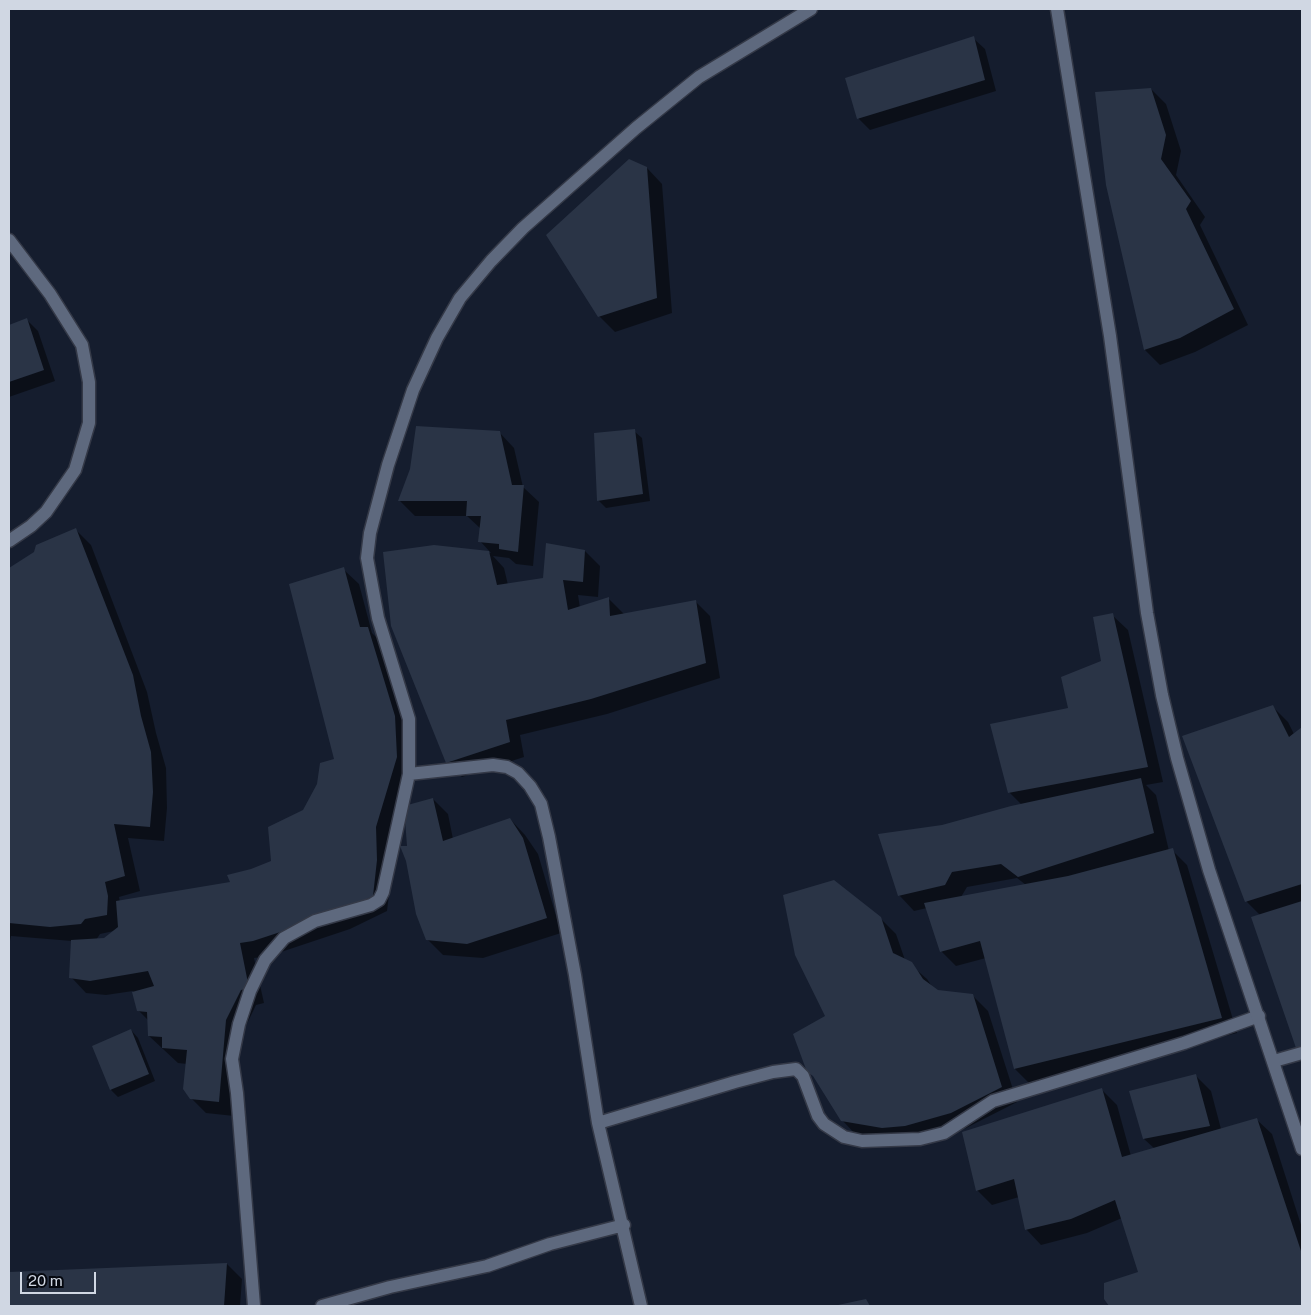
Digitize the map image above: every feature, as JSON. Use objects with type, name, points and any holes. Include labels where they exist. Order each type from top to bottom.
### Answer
[{"type":"street","points":[[254,1306],[237,1093],[232,1059],[239,1024],[250,991],[265,960],[284,938],[315,921],[372,905],[379,900],[385,886],[409,774],[409,719],[378,618],[368,558],[370,533],[396,440],[413,390],[437,338],[460,298],[491,261],[523,228],[636,128],[699,77],[811,9]]},
{"type":"street","points":[[1057,9],[1110,336],[1147,613],[1162,695],[1177,758],[1209,870],[1302,1149]]},
{"type":"street","points":[[9,240],[50,294],[82,345],[89,390],[89,423],[75,470],[60,494],[32,526],[9,542]]},
{"type":"street","points":[[409,774],[493,765],[508,767],[518,773],[530,786],[541,804],[550,837],[575,975],[598,1122],[624,1225],[641,1306]]},
{"type":"street","points":[[598,1122],[735,1082],[773,1072],[796,1069],[803,1076],[818,1116],[824,1124],[844,1138],[862,1141],[920,1140],[944,1134],[993,1101],[1184,1043],[1259,1016]]},
{"type":"street","points":[[1274,1061],[1302,1053]]},
{"type":"street","points":[[322,1306],[486,1266],[550,1244],[624,1225]]},
{"type":"building","points":[[974,36],[985,80],[857,119],[845,78]]},
{"type":"building","points":[[1151,88],[1166,135],[1161,159],[1191,201],[1186,209],[1234,309],[1180,338],[1144,350],[1106,185],[1095,92]]},
{"type":"building","points":[[629,159],[647,167],[657,298],[598,317],[546,235]]},
{"type":"building","points":[[27,318],[44,370],[9,382],[9,325]]},
{"type":"building","points":[[416,426],[500,431],[512,485],[524,485],[518,552],[499,549],[499,544],[478,542],[481,516],[466,516],[467,501],[398,501],[410,469]]},
{"type":"building","points":[[635,429],[643,494],[597,501],[594,433]]},
{"type":"building","points":[[76,528],[133,675],[141,716],[151,752],[153,792],[150,827],[114,824],[125,876],[105,882],[108,896],[107,915],[85,919],[81,924],[50,927],[9,923],[9,568],[34,552],[36,545]]},
{"type":"building","points":[[546,543],[585,550],[583,582],[563,580],[568,610],[609,597],[610,616],[696,600],[706,663],[591,699],[506,720],[510,742],[446,763],[391,626],[383,552],[434,545],[489,551],[497,585],[543,578]]},
{"type":"building","points":[[344,567],[360,627],[368,627],[395,716],[397,757],[376,827],[377,860],[373,896],[335,914],[253,941],[240,943],[249,988],[241,990],[226,1020],[219,1102],[190,1099],[183,1089],[187,1050],[162,1048],[162,1037],[148,1036],[147,1012],[137,1011],[132,992],[154,986],[148,971],[90,981],[69,978],[71,940],[104,938],[118,927],[116,901],[230,882],[227,875],[251,869],[271,861],[268,827],[303,810],[317,784],[320,763],[334,759],[289,584]]},
{"type":"building","points":[[1113,613],[1148,767],[1008,793],[990,724],[1068,708],[1061,677],[1101,661],[1093,617]]},
{"type":"building","points":[[1273,705],[1289,737],[1302,727],[1302,884],[1245,902],[1182,736]]},
{"type":"building","points":[[1141,778],[1154,833],[1018,877],[1001,864],[952,872],[945,885],[898,896],[878,834],[942,825],[1011,806]]},
{"type":"building","points":[[433,798],[443,841],[510,818],[523,838],[547,918],[467,944],[426,940],[416,914],[406,861],[400,846],[407,846],[404,806]]},
{"type":"building","points":[[1173,848],[1222,1018],[1014,1069],[980,941],[940,952],[924,903],[1068,876]]},
{"type":"building","points":[[834,880],[881,917],[893,953],[912,962],[923,979],[938,990],[973,994],[1002,1087],[951,1113],[905,1126],[882,1128],[841,1121],[813,1076],[807,1072],[793,1034],[825,1016],[795,955],[783,895]]},
{"type":"building","points":[[1302,901],[1302,1047],[1296,1048],[1251,917]]},
{"type":"building","points":[[131,1029],[149,1074],[110,1090],[92,1046]]},
{"type":"building","points":[[1196,1074],[1210,1126],[1143,1139],[1129,1091]]},
{"type":"building","points":[[1102,1088],[1122,1157],[1257,1118],[1302,1254],[1302,1306],[1109,1306],[1104,1299],[1104,1283],[1138,1272],[1115,1200],[1071,1219],[1025,1230],[1014,1179],[976,1191],[962,1132]]},
{"type":"building","points":[[227,1263],[224,1306],[9,1306],[9,1272]]},
{"type":"building","points":[[866,1299],[870,1306],[838,1306],[838,1305]]}]
